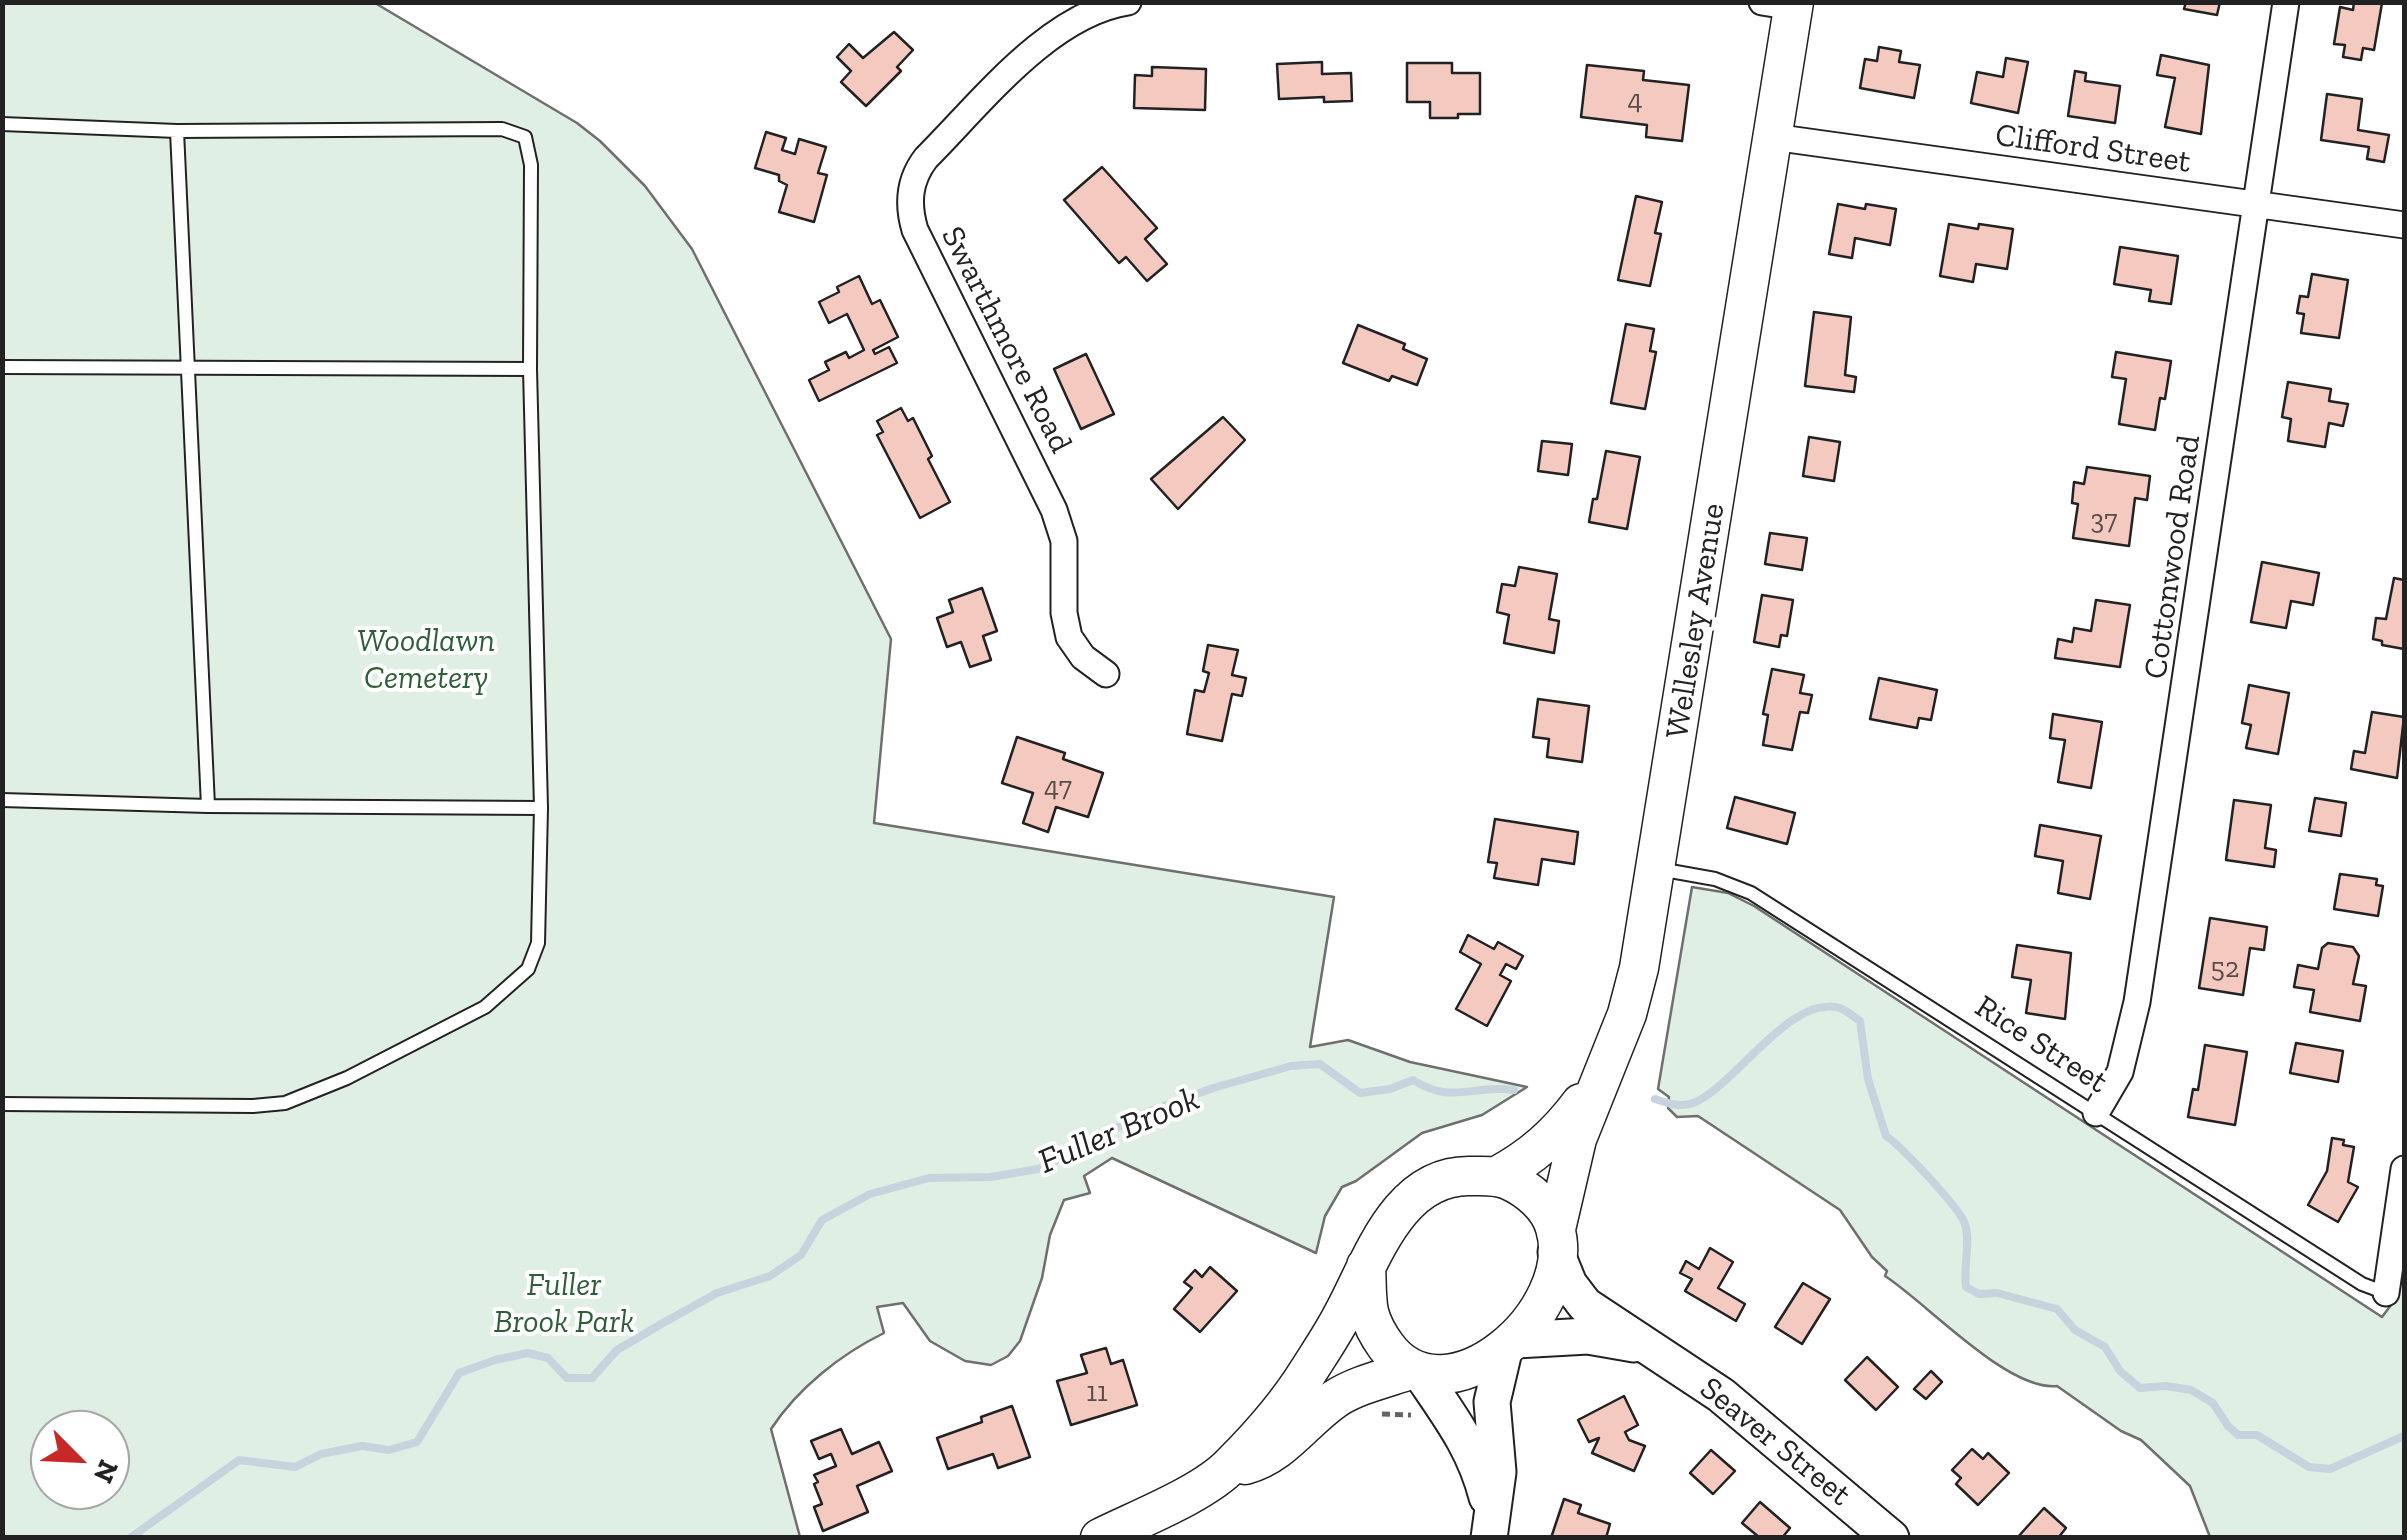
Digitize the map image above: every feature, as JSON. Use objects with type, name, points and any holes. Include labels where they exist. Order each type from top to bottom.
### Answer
[{"type":"main road","name":"Wellesley Avenue","points":[[1556,1241],[1577,1140],[1635,987],[1657,868],[1773,137],[1783,4]]},
{"type":"main road","points":[[1497,1176],[1556,1136],[1600,1076]]},
{"type":"main road","points":[[1228,1470],[1305,1377],[1344,1314],[1366,1266],[1380,1239],[1402,1207],[1428,1187],[1460,1175],[1497,1176],[1543,1206],[1556,1241],[1554,1274],[1542,1303],[1510,1346],[1442,1375],[1415,1371],[1396,1359],[1374,1326],[1368,1307],[1366,1266]]},
{"type":"main road","points":[[1100,1538],[1180,1499],[1228,1470],[1260,1461],[1338,1396],[1415,1371]]},
{"type":"street","name":"Swarthmore Road","points":[[1106,674],[1083,658],[1069,637],[1064,613],[1064,540],[1054,510],[914,230],[910,205],[913,178],[926,158],[1040,44],[1085,14],[1128,2]]},
{"type":"street","name":"Cottonwood Road","points":[[2096,1113],[2120,1072],[2137,1002],[2286,2]]},
{"type":"street","name":"Clifford Street","points":[[1773,137],[2404,225]]},
{"type":"street","points":[[2386,1292],[2404,1169]]},
{"type":"street","name":"Seaver Street","points":[[1556,1241],[1569,1284],[1585,1304],[1745,1413],[1891,1538]]},
{"type":"street","name":"Seaver Street","points":[[1510,1346],[1588,1336],[1656,1351]]},
{"type":"street","points":[[1490,1528],[1498,1472],[1492,1402],[1510,1346]]},
{"type":"street","points":[[1415,1371],[1463,1432],[1473,1453],[1490,1528]]},
{"type":"lane","points":[[2,124],[176,131],[502,130],[525,137],[531,165],[530,369],[541,808],[538,943],[528,969],[485,1008],[347,1078],[285,1103],[2,1104]]},
{"type":"lane","points":[[176,131],[208,806]]},
{"type":"lane","points":[[2,368],[530,369]]},
{"type":"lane","points":[[2,800],[541,808]]},
{"type":"lane","name":"Rice Street","points":[[1657,868],[1715,879],[1750,892],[2362,1284],[2386,1292]]},
{"type":"path","points":[[1372,1415],[1404,1413],[1422,1418],[1437,1429],[1450,1418]]},
{"type":"green space","points":[[3,3],[375,3],[577,123],[645,186],[692,249],[891,639],[874,823],[1334,897],[1310,1047],[1348,1040],[1410,1062],[1527,1087],[1482,1115],[1422,1133],[1342,1187],[1325,1216],[1316,1253],[1112,1158],[1084,1176],[1090,1193],[1064,1200],[1020,1341],[1008,1356],[991,1365],[965,1361],[930,1341],[903,1303],[877,1307],[884,1333],[821,1374],[782,1414],[771,1429],[800,1537],[3,1538]]},
{"type":"green space","points":[[1692,887],[1728,893],[1754,906],[2382,1317],[2397,1297],[2404,1259],[2404,1537],[2210,1537],[2190,1486],[2141,1440],[2121,1431],[2057,1386],[2037,1384],[1992,1361],[1885,1276],[1887,1271],[1872,1257],[1840,1210],[1698,1116],[1677,1117],[1668,1108],[1669,1097],[1658,1089]]},
{"type":"building","points":[[2186,2],[2220,2],[2217,15],[2184,9]]},
{"type":"building","points":[[2354,2],[2382,3],[2374,50],[2363,48],[2361,60],[2343,57],[2345,45],[2334,44],[2340,7],[2353,10]]},
{"type":"building","points":[[894,32],[913,50],[897,67],[901,71],[866,106],[841,82],[851,71],[837,57],[849,44],[863,58]]},
{"type":"building","points":[[1879,47],[1901,51],[1899,62],[1920,65],[1914,98],[1860,88],[1865,59],[1877,61]]},
{"type":"building","points":[[2161,55],[2209,65],[2201,134],[2165,127],[2175,78],[2157,75]]},
{"type":"building","points":[[2006,58],[2028,62],[2018,113],[1971,103],[1977,72],[2003,77]]},
{"type":"building","points":[[1322,62],[1322,74],[1351,73],[1352,101],[1324,102],[1324,97],[1279,99],[1277,64]]},
{"type":"building","points":[[1407,63],[1452,63],[1452,73],[1480,73],[1480,114],[1430,118],[1430,102],[1407,102]]},
{"type":"building","points":[[1587,65],[1644,71],[1643,80],[1689,85],[1682,141],[1646,137],[1647,125],[1581,117]]},
{"type":"building","points":[[1152,67],[1206,69],[1205,110],[1134,108],[1135,75],[1152,76]]},
{"type":"building","points":[[2075,71],[2086,73],[2085,81],[2120,86],[2115,123],[2068,116]]},
{"type":"building","points":[[2327,94],[2362,99],[2358,130],[2389,135],[2384,162],[2367,159],[2369,147],[2321,140]]},
{"type":"building","points":[[766,132],[786,138],[782,150],[795,154],[799,139],[826,147],[818,173],[827,175],[814,222],[779,212],[787,185],[779,181],[779,175],[755,168]]},
{"type":"building","points":[[1102,167],[1157,228],[1145,239],[1167,264],[1147,281],[1126,257],[1119,263],[1064,200]]},
{"type":"building","points":[[1636,196],[1662,202],[1655,233],[1661,234],[1650,286],[1618,280]]},
{"type":"building","points":[[1838,204],[1896,209],[1890,245],[1855,238],[1852,258],[1829,254]]},
{"type":"building","points":[[1949,224],[2013,229],[2007,269],[1976,264],[1973,282],[1940,276]]},
{"type":"building","points":[[2120,247],[2178,256],[2171,304],[2149,301],[2151,290],[2114,284]]},
{"type":"building","points":[[2312,274],[2348,280],[2339,338],[2301,333],[2304,314],[2297,313],[2300,296],[2308,297]]},
{"type":"building","points":[[859,276],[872,304],[880,300],[898,337],[873,350],[875,354],[889,347],[897,363],[819,401],[809,380],[829,370],[825,362],[846,352],[849,358],[864,350],[847,314],[829,323],[819,302]]},
{"type":"building","points":[[1814,312],[1851,317],[1845,375],[1856,377],[1854,392],[1805,386]]},
{"type":"building","points":[[1626,324],[1654,329],[1650,351],[1656,352],[1645,409],[1611,403]]},
{"type":"building","points":[[1358,325],[1405,344],[1403,349],[1427,359],[1417,385],[1392,376],[1389,381],[1343,363]]},
{"type":"building","points":[[2116,352],[2171,361],[2155,430],[2119,424],[2126,379],[2112,377]]},
{"type":"building","points":[[1086,354],[1114,414],[1081,429],[1054,369]]},
{"type":"building","points":[[2288,382],[2331,389],[2329,401],[2348,404],[2343,426],[2329,423],[2325,447],[2288,441],[2291,419],[2282,417]]},
{"type":"building","points":[[901,408],[908,421],[913,418],[950,502],[920,518],[877,435],[883,432],[877,421]]},
{"type":"building","points":[[1223,417],[1245,440],[1178,509],[1151,479]]},
{"type":"building","points":[[1809,437],[1840,442],[1834,481],[1803,476]]},
{"type":"building","points":[[1542,441],[1572,444],[1568,475],[1538,471]]},
{"type":"building","points":[[1606,451],[1640,457],[1627,529],[1589,522]]},
{"type":"building","points":[[2087,467],[2150,476],[2147,500],[2135,498],[2129,546],[2073,538],[2078,504],[2072,503],[2074,482],[2084,484]]},
{"type":"building","points":[[1770,533],[1807,538],[1802,570],[1765,564]]},
{"type":"building","points":[[2262,562],[2319,573],[2313,605],[2291,601],[2286,628],[2251,622]]},
{"type":"building","points":[[1519,567],[1557,574],[1549,619],[1559,621],[1554,653],[1504,643],[1509,615],[1497,612],[1502,584],[1515,586]]},
{"type":"building","points":[[2394,578],[2404,580],[2404,649],[2373,639],[2376,618],[2386,619]]},
{"type":"building","points":[[982,588],[997,631],[983,636],[991,660],[970,667],[961,642],[947,647],[937,618],[953,612],[949,600]]},
{"type":"building","points":[[1762,595],[1793,600],[1787,636],[1781,635],[1779,647],[1754,642]]},
{"type":"building","points":[[2096,600],[2130,605],[2120,667],[2055,658],[2058,639],[2072,642],[2074,628],[2091,631]]},
{"type":"building","points":[[1208,645],[1238,650],[1232,675],[1246,678],[1242,696],[1232,694],[1222,741],[1187,734],[1195,690],[1204,692],[1209,673],[1203,671]]},
{"type":"building","points":[[1772,669],[1804,675],[1800,693],[1812,695],[1808,713],[1800,712],[1792,750],[1763,745],[1768,715],[1763,714]]},
{"type":"building","points":[[1879,678],[1937,690],[1931,720],[1919,718],[1917,728],[1870,719]]},
{"type":"building","points":[[2249,685],[2289,693],[2278,754],[2246,748],[2251,725],[2242,723]]},
{"type":"building","points":[[1538,699],[1589,706],[1582,762],[1547,757],[1549,739],[1533,737]]},
{"type":"building","points":[[2372,712],[2404,717],[2397,778],[2351,769],[2354,751],[2365,753]]},
{"type":"building","points":[[2053,714],[2102,722],[2091,788],[2058,782],[2065,740],[2050,738]]},
{"type":"building","points":[[1017,737],[1065,753],[1063,759],[1103,773],[1088,817],[1056,807],[1048,832],[1023,823],[1033,793],[1002,783]]},
{"type":"building","points":[[1735,797],[1795,813],[1787,844],[1727,828]]},
{"type":"building","points":[[2315,798],[2346,803],[2341,836],[2309,831]]},
{"type":"building","points":[[2234,800],[2271,805],[2265,848],[2276,850],[2274,867],[2226,860]]},
{"type":"building","points":[[1495,819],[1578,832],[1574,864],[1542,859],[1538,885],[1494,878],[1497,863],[1488,862]]},
{"type":"building","points":[[2040,825],[2101,836],[2090,899],[2058,893],[2063,861],[2035,856]]},
{"type":"building","points":[[2340,874],[2377,879],[2376,885],[2383,886],[2378,916],[2334,909]]},
{"type":"building","points":[[2210,918],[2267,927],[2264,950],[2250,948],[2243,995],[2199,988]]},
{"type":"building","points":[[1468,935],[1494,949],[1498,942],[1523,956],[1516,969],[1506,964],[1500,975],[1511,981],[1487,1026],[1456,1009],[1481,964],[1460,952]]},
{"type":"building","points":[[2328,943],[2353,947],[2359,956],[2353,984],[2366,986],[2360,1021],[2310,1012],[2314,990],[2294,987],[2298,965],[2318,969],[2322,948]]},
{"type":"building","points":[[2017,945],[2071,953],[2065,1019],[2026,1013],[2031,980],[2012,977]]},
{"type":"building","points":[[2296,1043],[2343,1051],[2338,1082],[2290,1073]]},
{"type":"building","points":[[2205,1045],[2247,1052],[2235,1125],[2188,1117],[2193,1089],[2198,1090]]},
{"type":"building","points":[[2332,1138],[2354,1147],[2348,1182],[2358,1187],[2338,1222],[2308,1205],[2327,1171]]},
{"type":"building","points":[[1710,1248],[1733,1262],[1718,1288],[1745,1304],[1736,1321],[1685,1291],[1692,1279],[1680,1273],[1686,1261],[1699,1269]]},
{"type":"building","points":[[1210,1267],[1237,1291],[1200,1332],[1174,1309],[1192,1288],[1184,1282],[1195,1270],[1202,1277]]},
{"type":"building","points":[[1803,1283],[1830,1299],[1802,1344],[1775,1327]]},
{"type":"building","points":[[1106,1348],[1111,1364],[1123,1360],[1137,1405],[1071,1425],[1057,1381],[1087,1373],[1081,1355]]},
{"type":"building","points":[[1867,1357],[1898,1387],[1876,1410],[1845,1380]]},
{"type":"building","points":[[1931,1371],[1942,1382],[1926,1399],[1914,1389]]},
{"type":"building","points":[[1624,1396],[1638,1425],[1625,1432],[1629,1440],[1645,1446],[1634,1471],[1592,1453],[1599,1438],[1589,1442],[1578,1420]]},
{"type":"building","points":[[1012,1406],[1030,1457],[998,1468],[993,1454],[948,1469],[937,1438]]},
{"type":"building","points":[[841,1429],[852,1454],[879,1442],[892,1471],[857,1486],[868,1512],[823,1531],[814,1507],[822,1504],[814,1475],[836,1466],[831,1454],[819,1459],[811,1441]]},
{"type":"building","points":[[1972,1449],[1983,1459],[1988,1453],[2009,1473],[1978,1505],[1956,1484],[1961,1478],[1952,1470]]},
{"type":"building","points":[[1711,1450],[1735,1471],[1713,1494],[1690,1473]]},
{"type":"building","points":[[1564,1499],[1581,1505],[1578,1513],[1610,1524],[1606,1538],[1551,1538]]},
{"type":"building","points":[[1760,1502],[1790,1528],[1782,1538],[1760,1538],[1742,1523]]},
{"type":"building","points":[[2044,1508],[2066,1528],[2058,1538],[2017,1538]]},
{"type":"waterway","name":"Fuller Brook","points":[[1655,1099],[1678,1105],[1693,1103],[1709,1094],[1802,1014],[1821,1007],[1840,1008],[1860,1021],[1868,1079],[1886,1136],[1929,1177],[1965,1224],[1966,1287],[1979,1294],[1997,1293],[2057,1309],[2075,1330],[2105,1347],[2120,1371],[2140,1388],[2166,1386],[2191,1390],[2213,1403],[2238,1435],[2257,1435],[2309,1467],[2330,1469],[2404,1436]]},
{"type":"waterway","name":"Fuller Brook","points":[[130,1538],[239,1460],[295,1467],[321,1454],[362,1446],[389,1450],[417,1442],[459,1373],[495,1360],[528,1353],[548,1358],[567,1378],[592,1378],[617,1350],[663,1323],[717,1293],[770,1276],[801,1255],[822,1220],[870,1194],[929,1178],[991,1177],[1038,1169],[1137,1116],[1213,1088],[1291,1066],[1320,1064],[1360,1093],[1390,1089],[1413,1080],[1451,1093],[1514,1090]]},
{"type":"park label","name":"Woodlawn Cemetery","points":[[426,660]]},
{"type":"park label","name":"Fuller Brook Park","points":[[564,1304]]}]
